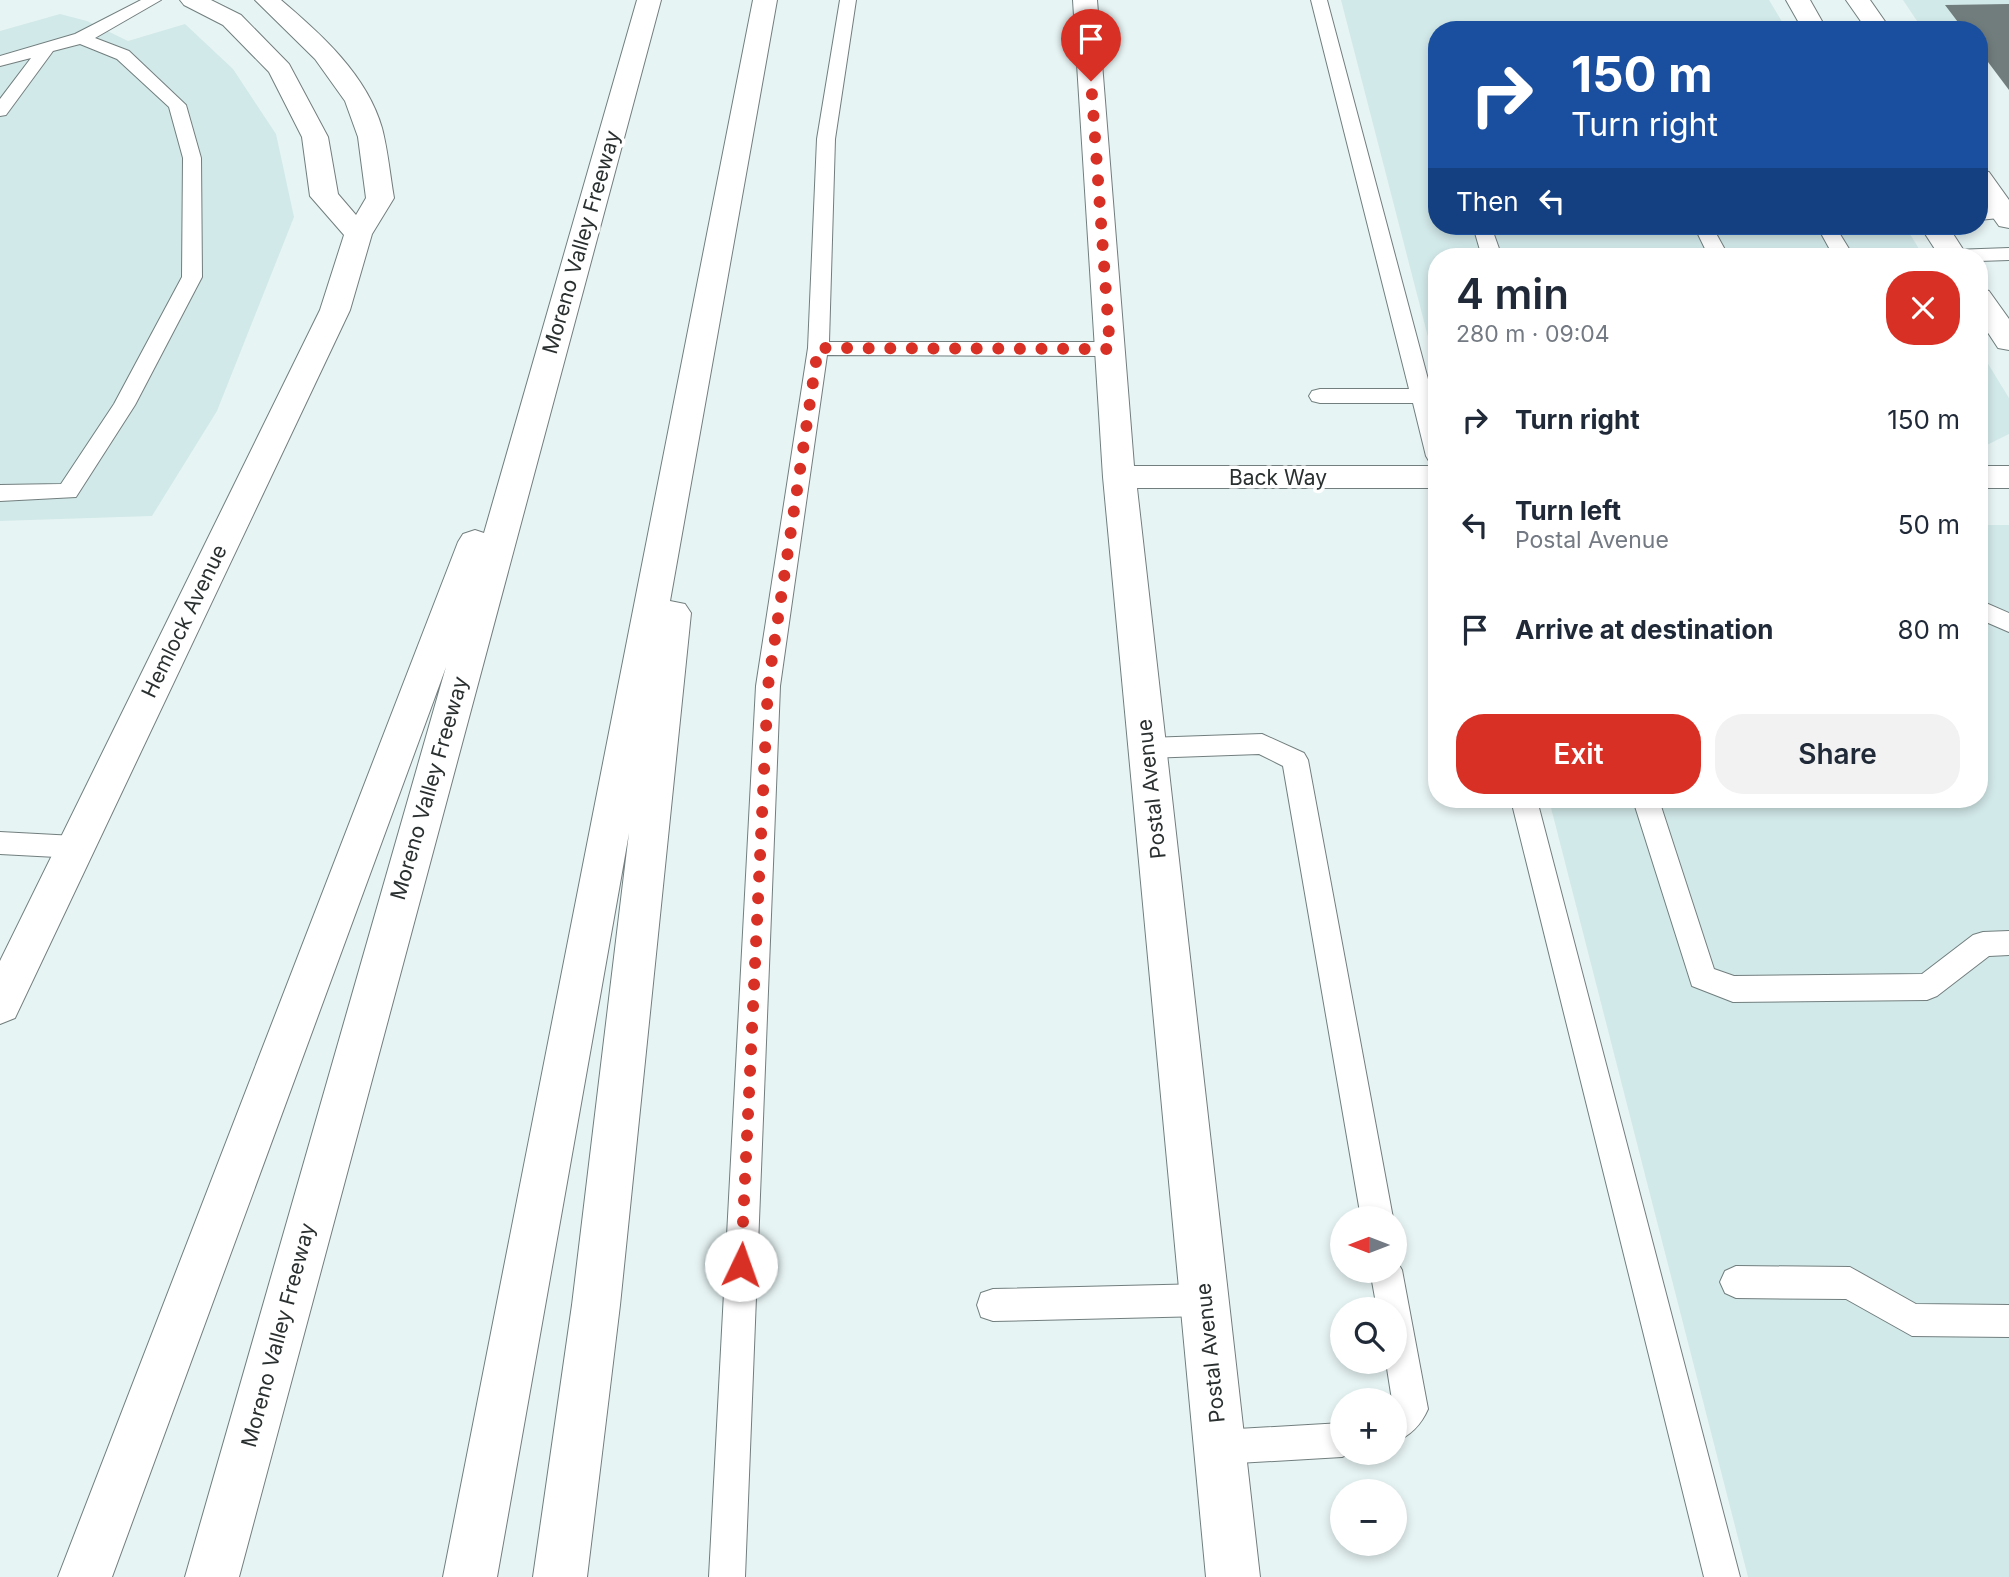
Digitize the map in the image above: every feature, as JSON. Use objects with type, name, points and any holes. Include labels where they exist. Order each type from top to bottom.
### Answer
[{"type":"main road","points":[[192,0],[232,20],[280,69],[315,136],[324,196],[358,234]]},
{"type":"main road","name":"Hemlock Avenue","points":[[0,1005],[335,310],[358,234],[380,198],[366,119],[338,71],[302,30],[267,0]]},
{"type":"main road","name":"Moreno Valley Freeway","points":[[212,1577],[649,0]]},
{"type":"main road","points":[[470,1577],[765,0]]},
{"type":"main road","name":"Postal Avenue","points":[[1085,0],[1119,477],[1233,1577]]},
{"type":"main road","points":[[1798,0],[1810,21]]},
{"type":"main road","points":[[1858,0],[1872,21]]},
{"type":"main road","points":[[1988,197],[1997,216]]},
{"type":"main road","points":[[85,1577],[563,307]]},
{"type":"main road","points":[[560,1577],[596,1305],[707,308]]},
{"type":"main road","points":[[1988,310],[2009,341]]},
{"type":"main road","name":"Back Way","points":[[1119,477],[1428,477]]},
{"type":"main road","points":[[1988,477],[2009,477]]},
{"type":"lane","points":[[0,61],[46,50],[81,37],[153,0]]},
{"type":"lane","points":[[727,1577],[768,686],[818,348],[826,139],[848,0]]},
{"type":"lane","points":[[1319,0],[1428,422]]},
{"type":"lane","points":[[0,493],[68,492],[124,405],[191,277],[192,159],[177,105],[123,54],[81,37]]},
{"type":"lane","points":[[0,111],[46,50]]},
{"type":"lane","points":[[1988,255],[2009,254]]},
{"type":"lane","points":[[818,348],[1110,349]]},
{"type":"lane","points":[[1320,396],[1421,396]]},
{"type":"lane","points":[[1988,613],[2009,623]]},
{"type":"lane","points":[[1147,748],[1262,744],[1295,761],[1375,1206]]},
{"type":"lane","points":[[1526,808],[1722,1577]]},
{"type":"lane","points":[[1649,808],[1702,977],[1732,989],[1927,987],[1983,944],[2009,943]]},
{"type":"lane","points":[[0,843],[75,847]]},
{"type":"lane","points":[[1736,1282],[1850,1283],[1912,1320],[2009,1321]]},
{"type":"lane","points":[[993,1305],[1205,1300]]},
{"type":"lane","points":[[1405,1374],[1411,1409],[1407,1413]]},
{"type":"lane","points":[[1220,1447],[1330,1441]]},
{"type":"shaded area","points":[[1341,0],[1769,0],[1782,21],[1428,21],[1428,235],[1911,235],[1918,248],[1428,248],[1428,337]]},
{"type":"shaded area","points":[[1903,0],[2009,0],[2009,62],[1988,62],[1988,21],[1917,21]]},
{"type":"shaded area","points":[[60,14],[87,21],[128,41],[185,24],[233,69],[276,134],[294,217],[217,411],[152,516],[0,521],[0,31]]},
{"type":"shaded area","points":[[1988,364],[2009,398],[2009,434],[1988,444]]},
{"type":"shaded area","points":[[1988,525],[2009,525],[2009,1577],[1748,1577],[1551,808],[1988,808]]},
{"type":"building","points":[[2009,4],[2009,90],[1988,62],[1988,21],[1957,21],[1945,5]]},
{"type":"route","points":[[741,1265],[768,686],[818,348],[1110,349],[1091,81]]}]
